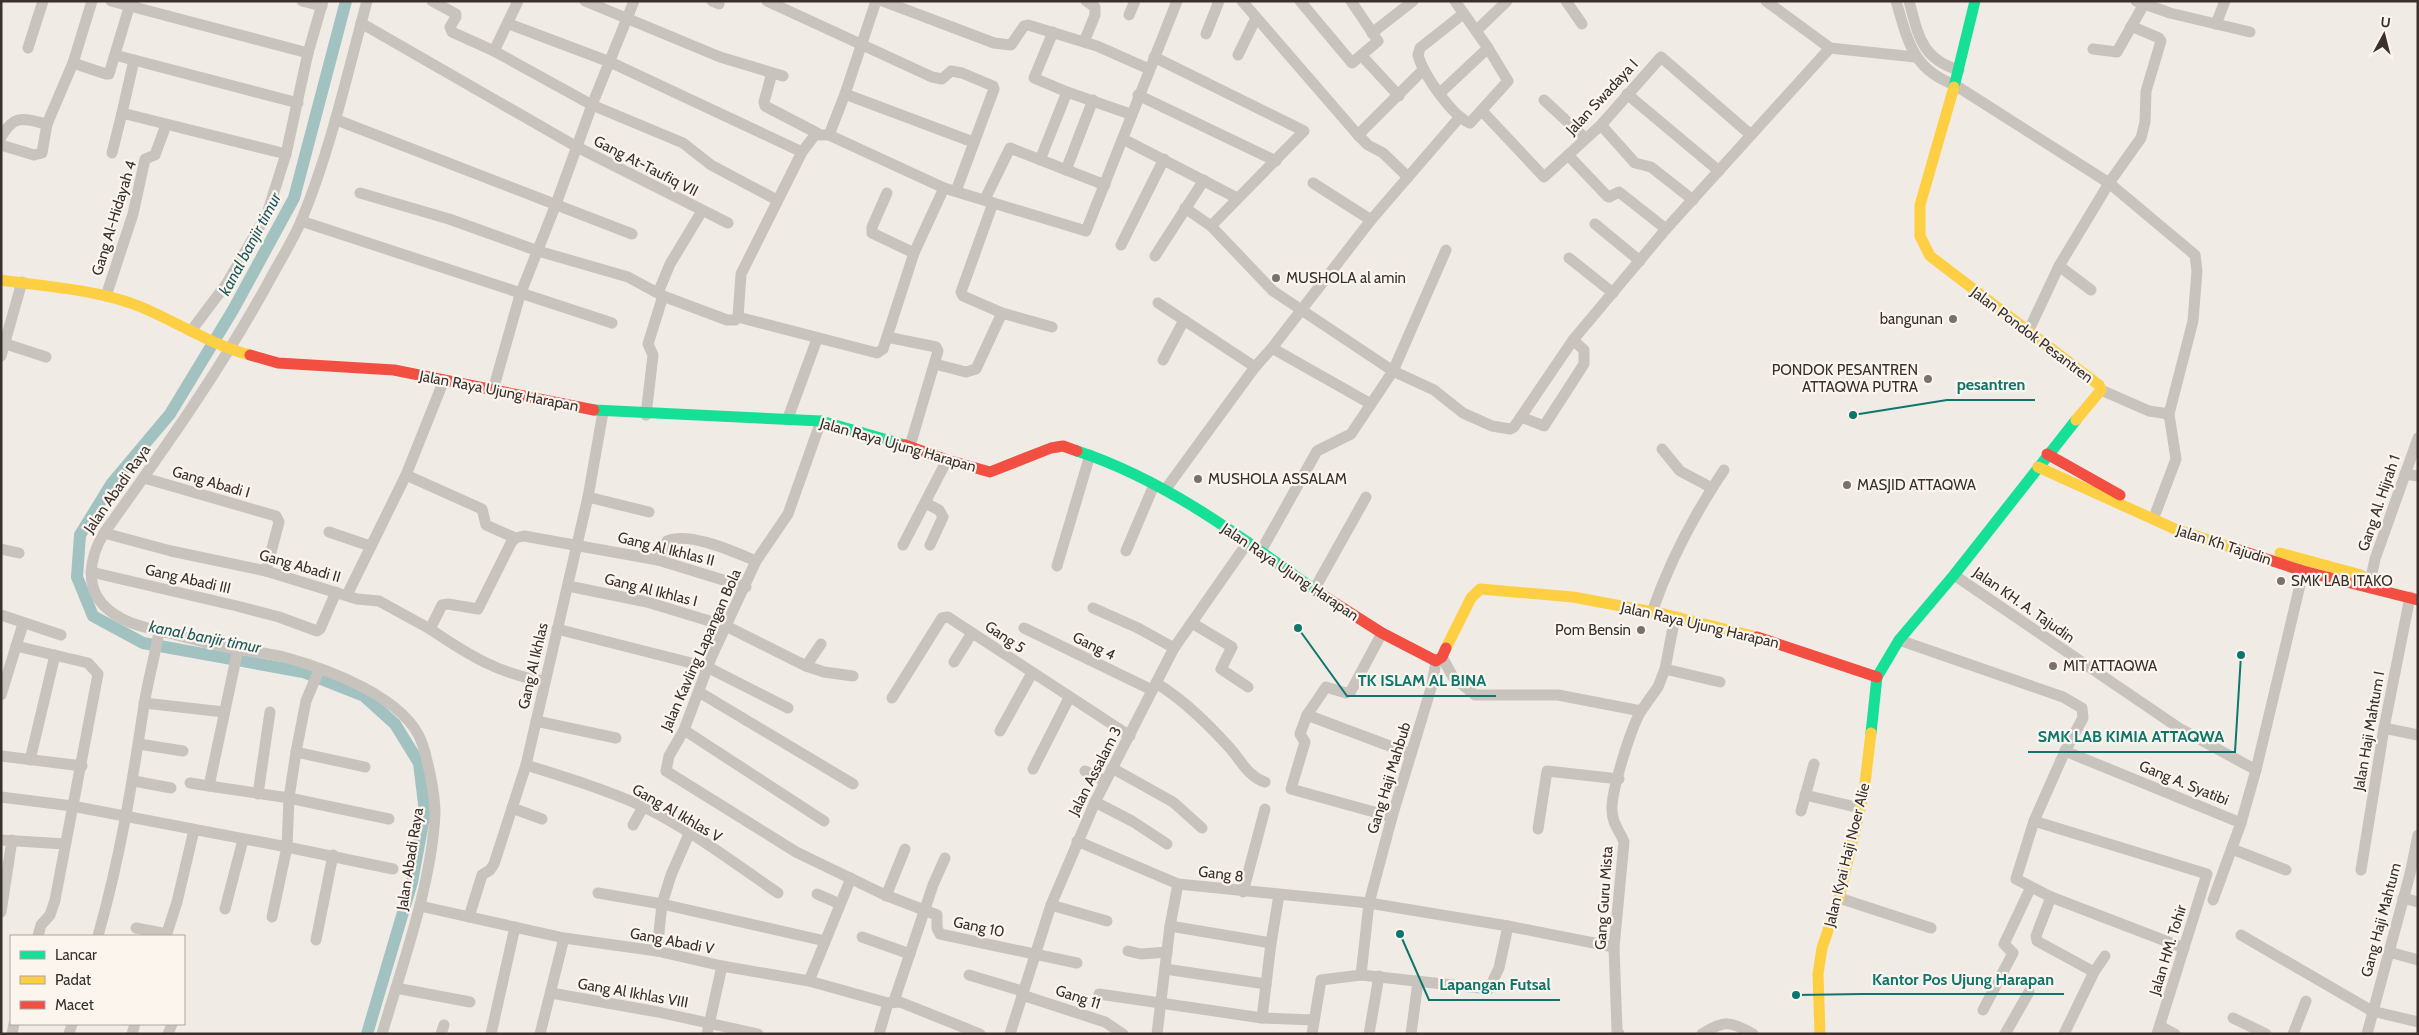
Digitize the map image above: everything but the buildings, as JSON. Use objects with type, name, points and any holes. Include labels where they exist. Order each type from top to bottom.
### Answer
[{"type":"street","points":[[28,48],[43,1]]},
{"type":"street","points":[[1,145],[34,155],[42,153],[48,124],[73,63],[92,1]]},
{"type":"street","points":[[111,1],[130,4],[308,53]]},
{"type":"street","points":[[191,331],[227,283],[267,214],[286,154],[308,53],[322,4],[302,1]]},
{"type":"street","name":"Jalan Abadi Raya","points":[[367,1],[337,120],[301,221],[225,348],[192,410],[104,533],[92,556],[91,572],[92,585],[109,611],[126,621],[235,659],[284,657],[318,673],[365,687],[401,713],[413,725],[422,742],[435,812],[420,906],[382,1034]]},
{"type":"street","points":[[432,1],[456,14],[450,27],[452,32],[494,51],[592,105],[683,143],[711,164],[776,200]]},
{"type":"street","points":[[494,51],[518,1]]},
{"type":"street","points":[[586,1],[720,57],[778,74],[764,102],[765,106],[823,134],[944,188],[1086,231],[1123,139],[1130,114],[1177,1]]},
{"type":"street","points":[[493,390],[520,295],[538,252],[592,105],[634,1]]},
{"type":"street","points":[[767,1],[938,79],[951,70],[993,86],[994,90],[956,191]]},
{"type":"street","points":[[738,317],[741,274],[776,200],[802,152],[823,134],[845,94],[876,1]]},
{"type":"street","points":[[883,1],[1005,46],[1014,43],[1024,26],[1028,25],[1084,42],[1148,69]]},
{"type":"street","points":[[1084,42],[1096,15],[1095,7],[1086,1]]},
{"type":"street","points":[[1129,15],[1134,1]]},
{"type":"street","points":[[1206,34],[1220,1]]},
{"type":"street","points":[[1242,1],[1358,136],[1368,145],[1383,153],[1408,177]]},
{"type":"street","points":[[1300,1],[1350,62],[1362,56],[1377,44],[1378,40],[1351,1]]},
{"type":"street","points":[[1372,33],[1413,1]]},
{"type":"street","points":[[1454,1],[1464,14],[1476,30],[1508,81],[1470,123],[1459,118],[1423,70],[1418,57],[1418,50],[1464,14]]},
{"type":"street","points":[[1476,30],[1507,1]]},
{"type":"street","points":[[1566,1],[1582,24]]},
{"type":"street","points":[[1766,1],[1830,48],[1915,57]]},
{"type":"street","points":[[1896,1],[1915,57],[1938,79],[1957,77]]},
{"type":"street","points":[[1909,1],[1920,40],[1931,56],[1950,68],[1957,77],[2109,183],[2195,255],[2197,270],[2193,321],[2168,414],[2176,459],[2156,512]]},
{"type":"street","name":"Jalan Pondok Pesantren","points":[[1876,677],[1900,640],[1954,575],[2047,454],[2101,390],[2099,385],[1930,256],[1920,236],[1920,205],[1957,77],[1975,1]]},
{"type":"street","points":[[2216,24],[2225,1]]},
{"type":"street","points":[[2094,49],[2117,52],[2132,26],[2140,3],[2250,32]]},
{"type":"street","points":[[73,63],[109,74],[130,4]]},
{"type":"street","points":[[1238,55],[1256,18]]},
{"type":"street","name":"Gang At-Taufiq VII","points":[[361,23],[577,147],[728,223]]},
{"type":"street","points":[[508,24],[610,62],[802,152]]},
{"type":"street","points":[[2028,332],[2059,266],[2109,183],[2141,138],[2145,122],[2146,90],[2161,41],[2159,38],[2132,26]]},
{"type":"street","points":[[1052,32],[1034,78],[1067,92],[1130,114]]},
{"type":"street","points":[[1440,92],[1488,48]]},
{"type":"street","points":[[1185,208],[1211,226],[1258,278],[1300,310],[1393,371],[1434,390],[1463,413],[1492,426],[1510,429],[1521,417],[1573,340],[1666,229],[1830,48]]},
{"type":"street","points":[[114,55],[298,103]]},
{"type":"street","points":[[1362,56],[1399,96]]},
{"type":"street","name":"Jalan Swadaya I","points":[[1482,111],[1542,176],[1545,176],[1601,125],[1661,56],[1751,134]]},
{"type":"street","points":[[1154,57],[1304,131],[1276,162],[1237,198],[1211,226]]},
{"type":"street","points":[[112,153],[134,60]]},
{"type":"street","points":[[1358,136],[1423,70]]},
{"type":"street","points":[[1040,160],[1067,92]]},
{"type":"street","points":[[845,94],[973,142]]},
{"type":"street","points":[[1627,94],[1719,171]]},
{"type":"street","points":[[1138,95],[1276,162]]},
{"type":"street","points":[[1066,170],[1093,100]]},
{"type":"street","points":[[1544,100],[1585,138]]},
{"type":"street","points":[[122,113],[286,154]]},
{"type":"street","points":[[1165,490],[1255,367],[1272,348],[1371,220],[1459,118]]},
{"type":"street","points":[[1,137],[9,124],[17,119],[48,124]]},
{"type":"street","points":[[337,120],[632,234]]},
{"type":"street","name":"Gang Al-Hidayah 4","points":[[106,296],[133,214],[145,159],[155,155],[166,125]]},
{"type":"street","points":[[1601,125],[1635,163],[1651,168],[1693,200]]},
{"type":"street","points":[[1123,139],[1237,198]]},
{"type":"street","points":[[1052,326],[1002,313],[963,296],[960,292],[1008,148],[1105,185]]},
{"type":"street","points":[[1568,155],[1607,196],[1609,197],[1619,192],[1666,229]]},
{"type":"street","points":[[1121,245],[1164,159]]},
{"type":"street","points":[[1155,256],[1204,180]]},
{"type":"street","points":[[1313,182],[1371,220]]},
{"type":"street","points":[[360,193],[449,220],[538,252],[628,277],[661,294],[727,320],[735,320],[738,317],[877,353],[883,349],[914,253],[944,188]]},
{"type":"street","points":[[887,193],[872,228],[872,233],[914,253]]},
{"type":"street","points":[[646,415],[653,355],[648,344],[661,294],[670,264],[702,211]]},
{"type":"street","points":[[301,221],[520,295],[612,323]]},
{"type":"street","points":[[1595,224],[1640,261]]},
{"type":"street","points":[[1262,551],[1317,451],[1351,434],[1393,371],[1446,250]]},
{"type":"street","points":[[1569,258],[1613,293]]},
{"type":"street","points":[[2059,266],[2091,290]]},
{"type":"street","name":"Jalan Raya Ujung Harapan","points":[[1,280],[106,296],[140,307],[225,348],[278,363],[394,370],[603,412],[646,415],[788,418],[821,421],[910,446],[947,460],[990,472],[1051,448],[1063,446],[1090,455],[1165,490],[1262,551],[1331,601],[1382,633],[1439,659],[1471,598],[1480,590],[1574,597],[1675,617],[1768,640],[1876,677]]},
{"type":"street","points":[[1,356],[6,344],[22,282]]},
{"type":"street","points":[[1158,302],[1255,367]]},
{"type":"street","points":[[935,364],[966,372],[976,369],[1002,313]]},
{"type":"street","points":[[1163,360],[1184,320]]},
{"type":"street","points":[[887,337],[936,347],[938,351],[910,446]]},
{"type":"street","points":[[788,418],[817,339]]},
{"type":"street","points":[[1521,417],[1544,426],[1584,364],[1584,350],[1573,340]]},
{"type":"street","points":[[6,344],[46,357]]},
{"type":"street","points":[[1272,348],[1371,404]]},
{"type":"street","name":"Gang Abadi II","points":[[104,533],[171,551],[266,571],[341,594],[370,546],[406,476],[444,380]]},
{"type":"street","points":[[2101,390],[2148,411],[2168,414]]},
{"type":"street","name":"Gang Al Ikhlas","points":[[469,917],[482,875],[492,867],[526,765],[588,498],[603,412]]},
{"type":"street","name":"Jalan Kavling Lapangan Bola","points":[[821,421],[788,514],[756,561],[746,587],[707,667],[684,730],[669,756],[666,768],[668,772],[796,852],[851,878]]},
{"type":"street","name":"Gang Al. Hijrah 1","points":[[2373,568],[2418,438]]},
{"type":"street","points":[[1662,449],[1680,471],[1712,488]]},
{"type":"street","name":"Jalan Kh Tajudin","points":[[2047,454],[2124,498],[2187,525],[2304,566],[2373,568],[2415,596]]},
{"type":"street","points":[[1057,566],[1090,455]]},
{"type":"street","points":[[903,545],[947,460]]},
{"type":"street","name":"Jalan Kh Tajudin","points":[[2038,467],[2168,526],[2415,596]]},
{"type":"street","points":[[1652,612],[1662,585],[1712,488],[1724,470]]},
{"type":"street","points":[[2405,474],[2418,476]]},
{"type":"street","points":[[406,476],[482,509],[486,525],[514,538],[478,610],[448,604],[442,606],[430,630]]},
{"type":"street","name":"Gang Abadi I","points":[[144,478],[271,514],[278,518],[279,522],[266,571]]},
{"type":"street","points":[[1126,551],[1154,485]]},
{"type":"street","points":[[1315,588],[1366,497]]},
{"type":"street","points":[[588,498],[649,512]]},
{"type":"street","points":[[925,504],[939,510],[943,517],[930,545]]},
{"type":"street","points":[[329,532],[370,546]]},
{"type":"street","name":"Gang Al Ikhlas II","points":[[514,538],[524,536],[658,560],[746,587]]},
{"type":"street","points":[[658,560],[667,541],[676,537],[720,547],[756,561]]},
{"type":"street","name":"Jalan Assalam 3","points":[[1010,1034],[1051,905],[1094,802],[1130,736],[1174,648],[1248,542]]},
{"type":"street","points":[[1,549],[20,553]]},
{"type":"street","name":"Gang A. Syatibi","points":[[2065,751],[2241,823],[2256,770],[2304,566]]},
{"type":"street","name":"Gang Abadi III","points":[[91,572],[279,617],[318,631],[341,594]]},
{"type":"street","name":"Jalan KH. A. Tajudin","points":[[1954,575],[2179,728],[2256,770]]},
{"type":"street","name":"Gang Al Ikhlas I","points":[[568,586],[647,602],[726,626],[806,666],[824,672],[853,676]]},
{"type":"street","points":[[341,594],[357,599],[379,601],[490,666],[514,675],[545,681]]},
{"type":"street","name":"Jalan Haji Mahtum I","points":[[2361,870],[2384,728],[2415,596]]},
{"type":"street","points":[[1093,608],[1138,628],[1174,648]]},
{"type":"street","points":[[1,615],[61,636]]},
{"type":"street","name":"Gang 5","points":[[892,698],[942,618],[948,617],[1069,698],[1130,736]]},
{"type":"street","name":"Gang Guru Mista","points":[[1619,1034],[1617,1030],[1614,947],[1624,842],[1615,828],[1612,810],[1634,722],[1658,687],[1665,669],[1675,617]]},
{"type":"street","points":[[1192,623],[1232,646],[1220,669],[1248,686]]},
{"type":"street","points":[[1,695],[23,624]]},
{"type":"street","name":"Gang 4","points":[[1024,628],[1154,687],[1187,705],[1255,778],[1265,782]]},
{"type":"street","points":[[557,629],[707,667],[788,708]]},
{"type":"street","points":[[98,935],[115,874],[127,817],[134,781],[144,703],[159,631]]},
{"type":"street","points":[[954,662],[972,633]]},
{"type":"street","points":[[1382,633],[1350,691],[1346,693],[1326,687],[1307,715],[1300,734],[1305,742],[1290,789],[1392,817]]},
{"type":"street","points":[[1900,640],[2076,703],[2084,714],[2065,751],[2034,821],[2016,877],[2051,897],[2184,948]]},
{"type":"street","points":[[806,666],[821,644]]},
{"type":"street","points":[[16,646],[88,663],[98,674],[82,766],[50,915],[40,925],[38,935]]},
{"type":"street","points":[[30,760],[55,655]]},
{"type":"street","points":[[209,786],[235,659]]},
{"type":"street","points":[[1439,659],[1453,677],[1475,695],[1558,695],[1641,711]]},
{"type":"street","name":"Gang Haji Mahbub","points":[[1360,975],[1369,904],[1392,817],[1439,659]]},
{"type":"street","points":[[1665,669],[1720,682]]},
{"type":"street","points":[[272,917],[287,847],[289,798],[296,752],[306,701],[318,673]]},
{"type":"street","points":[[1000,731],[1032,673]]},
{"type":"street","name":"Jalan Kyai Haji Noer Alie","points":[[1820,1034],[1818,974],[1822,948],[1839,898],[1860,808],[1868,765],[1876,677]]},
{"type":"street","points":[[698,692],[854,784]]},
{"type":"street","points":[[1033,769],[1069,698]]},
{"type":"street","points":[[144,703],[224,712]]},
{"type":"street","points":[[258,794],[270,712]]},
{"type":"street","points":[[1307,715],[1411,754]]},
{"type":"street","points":[[536,721],[616,738]]},
{"type":"street","points":[[2384,728],[2418,735]]},
{"type":"street","points":[[684,730],[824,821]]},
{"type":"street","points":[[139,744],[183,752]]},
{"type":"street","points":[[296,752],[365,767]]},
{"type":"street","points":[[1,756],[82,766]]},
{"type":"street","points":[[1801,812],[1814,764]]},
{"type":"street","name":"Gang Al Ikhlas V","points":[[526,765],[591,785],[643,807],[689,834],[778,893]]},
{"type":"street","points":[[1112,768],[1173,802],[1202,828]]},
{"type":"street","points":[[1084,770],[1105,781]]},
{"type":"street","points":[[1538,828],[1547,771],[1619,779]]},
{"type":"street","points":[[134,781],[171,788]]},
{"type":"street","points":[[190,783],[289,798],[389,819]]},
{"type":"street","points":[[1805,795],[1860,808]]},
{"type":"street","points":[[1,797],[72,806],[243,840],[333,855],[392,868]]},
{"type":"street","points":[[1094,802],[1132,820],[1167,844]]},
{"type":"street","points":[[633,825],[643,807]]},
{"type":"street","points":[[512,808],[542,819]]},
{"type":"street","points":[[1243,892],[1265,809]]},
{"type":"street","name":"Jalan HM. Tohir","points":[[2034,821],[2207,874],[2158,1030]]},
{"type":"street","points":[[2213,900],[2241,823]]},
{"type":"street","points":[[136,928],[166,935],[177,902],[194,830]]},
{"type":"street","points":[[657,951],[662,904],[671,875],[689,834]]},
{"type":"street","name":"Gang Haji Mahtum","points":[[2367,1034],[2403,898],[2414,874],[2418,835]]},
{"type":"street","points":[[1,912],[7,840],[65,844]]},
{"type":"street","points":[[225,909],[243,840]]},
{"type":"street","name":"Gang 8","points":[[1077,841],[1178,884],[1369,904],[1508,926],[1614,947]]},
{"type":"street","points":[[886,896],[904,849]]},
{"type":"street","points":[[2232,849],[2286,870]]},
{"type":"street","points":[[316,940],[333,855]]},
{"type":"street","points":[[879,1034],[945,858]]},
{"type":"street","points":[[809,981],[851,878],[886,896],[926,911]]},
{"type":"street","points":[[1157,1034],[1170,926],[1178,884]]},
{"type":"street","points":[[1983,1010],[2013,953],[2004,944],[2031,887]]},
{"type":"street","points":[[598,893],[662,904],[825,941]]},
{"type":"street","points":[[816,894],[840,904]]},
{"type":"street","points":[[1262,1018],[1279,895]]},
{"type":"street","points":[[2051,897],[2036,936],[2037,940],[2094,972]]},
{"type":"street","points":[[1839,898],[1931,928]]},
{"type":"street","points":[[2403,898],[2418,902]]},
{"type":"street","points":[[1051,905],[1107,921]]},
{"type":"street","name":"Gang Abadi V","points":[[420,906],[564,938],[657,951],[722,966],[809,981],[891,1002],[900,1002],[980,1034]]},
{"type":"street","name":"Gang 10","points":[[926,911],[939,917],[937,928],[940,934],[1035,955]]},
{"type":"street","points":[[1170,926],[1271,943]]},
{"type":"street","points":[[1312,1034],[1322,980],[1360,975],[1379,976],[1489,989],[1500,968],[1508,926]]},
{"type":"street","points":[[490,1034],[515,927]]},
{"type":"street","points":[[2241,935],[2372,1011],[2418,1022]]},
{"type":"street","points":[[862,937],[910,954]]},
{"type":"street","points":[[540,1034],[564,938]]},
{"type":"street","points":[[1128,951],[1141,954],[1167,952]]},
{"type":"street","points":[[2389,952],[2418,960]]},
{"type":"street","points":[[1035,955],[1077,963]]},
{"type":"street","points":[[2064,1034],[2094,972],[2105,956]]},
{"type":"street","points":[[708,1028],[722,966]]},
{"type":"street","points":[[1165,969],[1266,984]]},
{"type":"street","name":"Gang 11","points":[[969,975],[1105,1022],[1123,1034]]},
{"type":"street","points":[[1369,1034],[1379,976]]},
{"type":"street","points":[[1411,1034],[1418,982]]},
{"type":"street","points":[[396,988],[470,1002]]},
{"type":"street","points":[[2005,1034],[2029,992]]},
{"type":"street","name":"Gang Al Ikhlas VIII","points":[[551,993],[708,1028],[758,1034]]},
{"type":"street","points":[[1098,994],[1262,1018],[1314,1020]]},
{"type":"street","points":[[2293,1034],[2306,1001]]},
{"type":"street","points":[[2233,1018],[2266,1034]]},
{"type":"street","points":[[1702,1034],[1722,1024],[1734,1023],[1753,1034]]},
{"type":"street","points":[[2158,1030],[2176,1034]]},
{"type":"waterway","name":"kanal banjir timur","points":[[346,1],[294,198],[233,310],[170,414],[112,483],[80,535],[77,577],[93,616],[143,643],[303,672],[364,696],[395,724],[419,763],[425,812],[412,882],[367,1034]]},
{"type":"traffic: fast","points":[[1954,87],[1975,1]]},
{"type":"traffic: fast","points":[[594,410],[821,421],[905,445]]},
{"type":"traffic: fast","points":[[1871,733],[1877,677],[1899,640],[1954,575],[2076,420]]},
{"type":"traffic: fast","points":[[1077,451],[1110,463],[1173,494],[1233,532],[1319,593]]},
{"type":"traffic: slow","points":[[1954,87],[1920,205],[1920,236],[1930,256],[2099,385],[2101,390],[2076,420]]},
{"type":"traffic: slow","points":[[1,280],[89,292],[124,301],[141,307],[194,333],[250,355]]},
{"type":"traffic: slow","points":[[2038,467],[2175,529],[2239,550]]},
{"type":"traffic: slow","points":[[2280,553],[2361,575]]},
{"type":"traffic: slow","points":[[1446,648],[1471,598],[1480,589],[1573,597],[1664,614],[1757,637]]},
{"type":"traffic: slow","points":[[1820,1034],[1818,974],[1822,948],[1839,898],[1864,792],[1871,733]]},
{"type":"traffic: jam","points":[[250,355],[278,363],[394,370],[594,410]]},
{"type":"traffic: jam","points":[[905,445],[947,460],[990,472],[1051,448],[1063,446],[1077,451]]},
{"type":"traffic: jam","points":[[2047,454],[2120,495]]},
{"type":"traffic: jam","points":[[2239,550],[2303,571],[2418,600]]},
{"type":"traffic: jam","points":[[1319,593],[1382,633],[1436,661],[1442,657],[1446,648]]},
{"type":"traffic: jam","points":[[1757,637],[1877,677]]},
{"type":"place","name":"MUSHOLA al amin","points":[[1276,278]]},
{"type":"place","name":"bangunan","points":[[1953,319]]},
{"type":"place","name":"PONDOK PESANTREN ATTAQWA PUTRA","points":[[1928,379]]},
{"type":"place","name":"pesantren","points":[[1853,415]]},
{"type":"place","name":"MUSHOLA ASSALAM","points":[[1198,479]]},
{"type":"place","name":"MASJID ATTAQWA","points":[[1847,485]]},
{"type":"place","name":"SMK LAB ITAKO","points":[[2281,581]]},
{"type":"place","name":"TK ISLAM AL BINA","points":[[1298,628]]},
{"type":"place","name":"Pom Bensin","points":[[1641,630]]},
{"type":"place","name":"SMK LAB KIMIA ATTAQWA","points":[[2241,655]]},
{"type":"place","name":"MIT ATTAQWA","points":[[2053,666]]},
{"type":"place","name":"Lapangan Futsal","points":[[1400,934]]},
{"type":"place","name":"Kantor Pos Ujung Harapan","points":[[1796,995]]}]
